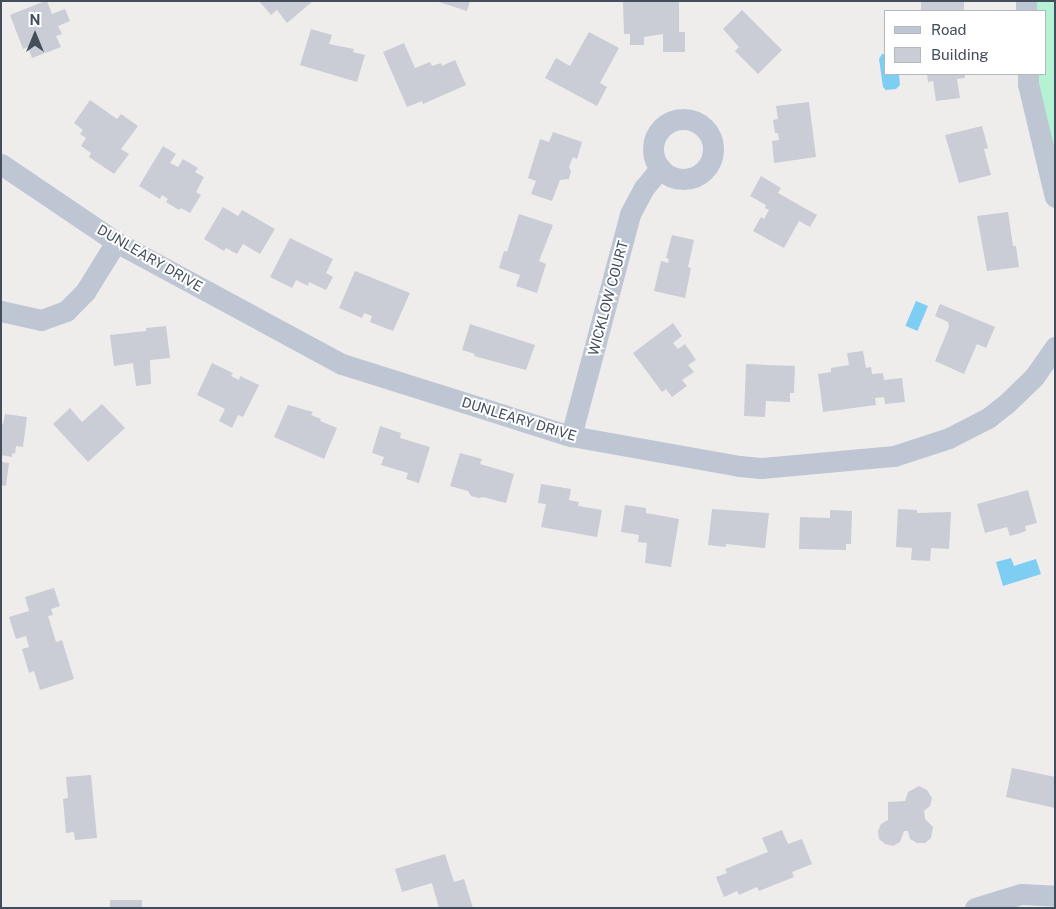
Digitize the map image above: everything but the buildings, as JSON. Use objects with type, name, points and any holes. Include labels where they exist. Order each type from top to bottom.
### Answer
[{"type":"street","points":[[1028,75],[1028,84],[1055,197]]},
{"type":"street","name":"DUNLEARY DRIVE","points":[[1,164],[116,242],[342,364],[572,436],[738,466],[761,468],[894,456],[949,438],[988,418],[1006,404],[1034,377],[1055,347]]},
{"type":"street","name":"WICKLOW COURT","points":[[572,436],[630,214],[644,188],[660,168]]},
{"type":"street","points":[[1,311],[41,320],[66,311],[85,292],[116,242]]},
{"type":"street","points":[[975,908],[1021,894],[1055,896]]},
{"type":"green space","points":[[1026,1],[1055,1],[1055,197],[1028,75],[1046,75],[1046,10],[1026,10]]},
{"type":"water","points":[[884,54],[884,75],[899,75],[900,85],[896,89],[886,90],[883,87],[879,59]]},
{"type":"water","points":[[916,301],[928,306],[917,331],[905,326]]},
{"type":"water","points":[[1011,558],[1014,566],[1036,559],[1041,574],[1003,586],[996,562]]}]
